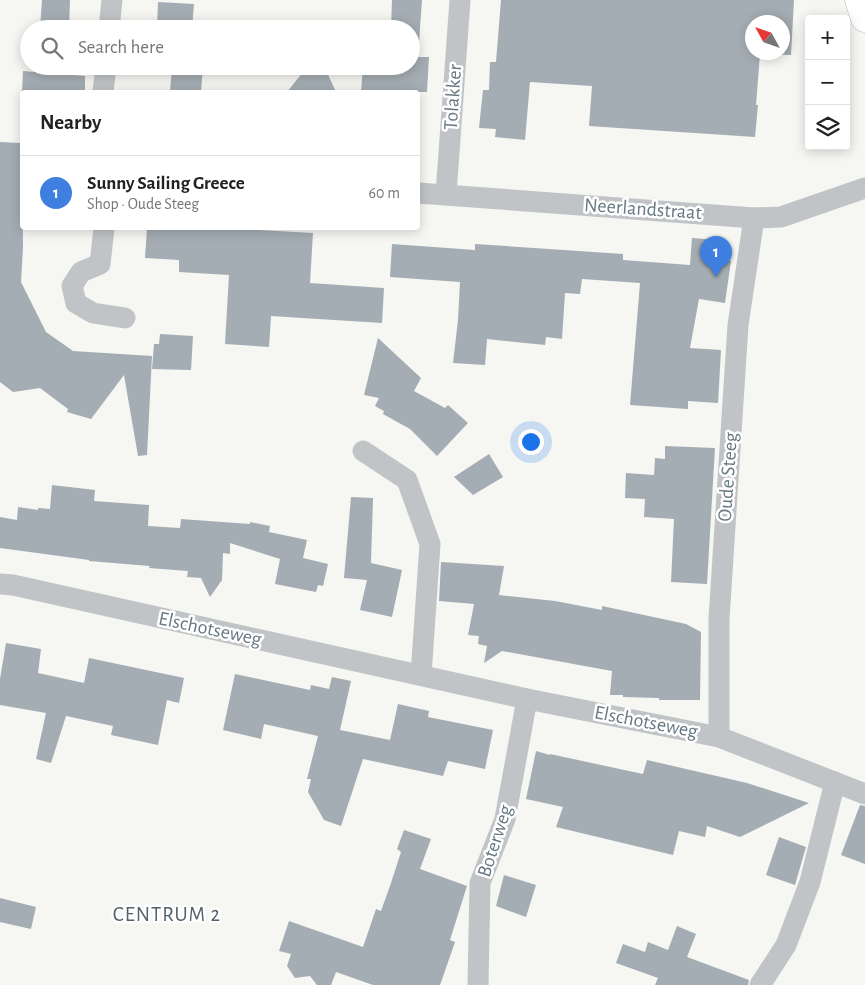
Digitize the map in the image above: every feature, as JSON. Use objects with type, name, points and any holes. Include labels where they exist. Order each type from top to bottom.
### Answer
[{"type":"street","points":[[110,20],[112,0]]},
{"type":"street","name":"Tolakker","points":[[446,194],[460,0]]},
{"type":"street","points":[[859,0],[865,18]]},
{"type":"street","points":[[103,90],[105,75]]},
{"type":"street","name":"Neerlandstraat","points":[[420,193],[754,218],[781,217],[865,188]]},
{"type":"street","name":"Oude Steeg","points":[[719,736],[719,619],[738,325],[754,218]]},
{"type":"street","points":[[104,230],[100,264],[81,272],[72,286],[76,303],[93,313],[125,318]]},
{"type":"street","points":[[363,450],[407,480],[430,544],[421,675]]},
{"type":"street","name":"Elschotseweg","points":[[0,584],[527,699],[719,736],[865,794]]},
{"type":"street","name":"Boterweg","points":[[478,985],[480,883],[505,819],[527,699]]},
{"type":"street","points":[[760,985],[786,946],[810,882],[835,782]]},
{"type":"building","points":[[42,0],[70,0],[69,20],[41,20]]},
{"type":"building","points":[[392,0],[422,0],[420,28],[420,20],[391,20]]},
{"type":"building","points":[[501,0],[794,0],[791,55],[790,15],[745,15],[745,60],[760,60],[755,137],[589,126],[592,86],[530,82],[525,140],[495,137],[496,129],[479,128],[483,90],[489,90],[490,62],[496,62]]},
{"type":"building","points":[[158,2],[194,4],[193,20],[157,20]]},
{"type":"building","points":[[420,57],[429,57],[427,92],[420,92],[420,90],[361,90],[362,75],[420,75]]},
{"type":"building","points":[[23,75],[85,76],[85,90],[22,90]]},
{"type":"building","points":[[171,75],[202,75],[201,90],[170,90]]},
{"type":"building","points":[[301,75],[328,75],[335,90],[289,90]]},
{"type":"building","points":[[0,142],[20,143],[20,230],[23,230],[23,247],[21,282],[46,332],[73,351],[152,356],[147,455],[138,456],[124,375],[91,419],[67,412],[68,409],[40,388],[13,392],[0,382]]},
{"type":"building","points":[[147,230],[260,230],[313,233],[310,283],[384,288],[382,323],[271,316],[269,347],[225,344],[229,275],[179,272],[179,260],[145,258]]},
{"type":"building","points":[[692,238],[717,240],[714,258],[731,261],[725,303],[699,299],[690,348],[721,350],[718,403],[688,401],[688,409],[630,405],[640,283],[582,279],[580,294],[565,293],[562,339],[546,337],[545,345],[487,339],[485,365],[453,363],[460,282],[390,277],[392,244],[475,250],[475,244],[623,254],[623,260],[690,265]]},
{"type":"building","points":[[160,334],[193,336],[191,370],[152,369],[154,344],[159,344]]},
{"type":"building","points":[[378,338],[421,378],[414,391],[445,408],[448,405],[468,423],[437,456],[410,429],[383,414],[384,411],[375,406],[379,398],[364,395]]},
{"type":"building","points":[[665,446],[715,448],[707,584],[671,582],[674,519],[644,517],[645,499],[625,498],[626,473],[654,475],[655,458],[665,459]]},
{"type":"building","points":[[489,454],[503,477],[473,495],[454,477]]},
{"type":"building","points":[[52,485],[95,490],[94,501],[149,505],[148,526],[180,528],[181,519],[250,524],[250,522],[270,526],[269,532],[307,540],[303,558],[328,564],[323,586],[318,585],[316,592],[275,584],[280,559],[230,543],[230,554],[223,553],[222,580],[210,597],[201,578],[187,577],[188,571],[89,561],[0,548],[0,517],[17,520],[18,507],[38,510],[38,508],[50,509]]},
{"type":"building","points":[[351,497],[373,498],[371,563],[402,570],[392,617],[360,610],[367,580],[344,578]]},
{"type":"building","points":[[441,562],[504,566],[499,595],[555,601],[602,610],[602,606],[686,624],[701,632],[700,700],[659,700],[659,698],[610,695],[612,671],[502,651],[484,663],[487,646],[478,644],[479,636],[468,635],[474,604],[439,601]]},
{"type":"building","points":[[6,643],[41,649],[38,673],[84,683],[89,658],[184,678],[179,703],[167,700],[158,745],[111,735],[113,726],[66,716],[51,763],[36,759],[46,713],[0,705],[0,679]]},
{"type":"building","points":[[235,674],[310,690],[311,685],[329,689],[332,677],[351,681],[340,730],[390,740],[398,704],[429,711],[428,717],[493,730],[485,769],[448,761],[443,776],[363,759],[341,826],[324,820],[308,792],[311,779],[307,779],[318,736],[264,724],[261,739],[223,730]]},
{"type":"building","points":[[536,751],[643,774],[647,760],[747,783],[809,803],[740,837],[707,826],[705,837],[679,831],[673,855],[556,827],[563,807],[526,799]]},
{"type":"building","points":[[860,805],[865,806],[865,864],[841,855]]},
{"type":"building","points":[[404,830],[431,839],[420,869],[467,886],[450,940],[455,942],[440,985],[373,985],[336,972],[331,985],[317,985],[310,976],[295,978],[287,966],[291,954],[279,951],[289,921],[363,947],[376,909],[381,911],[391,883],[401,852],[397,849]]},
{"type":"building","points":[[779,837],[806,847],[795,885],[766,875]]},
{"type":"building","points":[[504,875],[536,885],[526,917],[496,906]]},
{"type":"building","points":[[0,898],[36,907],[31,929],[0,922]]},
{"type":"building","points":[[677,926],[696,934],[687,957],[749,980],[748,985],[655,985],[658,978],[616,963],[623,944],[645,952],[648,942],[668,950]]},
{"type":"place","name":"Sunny Sailing Greece","points":[[716,277]]},
{"type":"district","name":"CENTRUM 2","points":[[167,914]]}]
